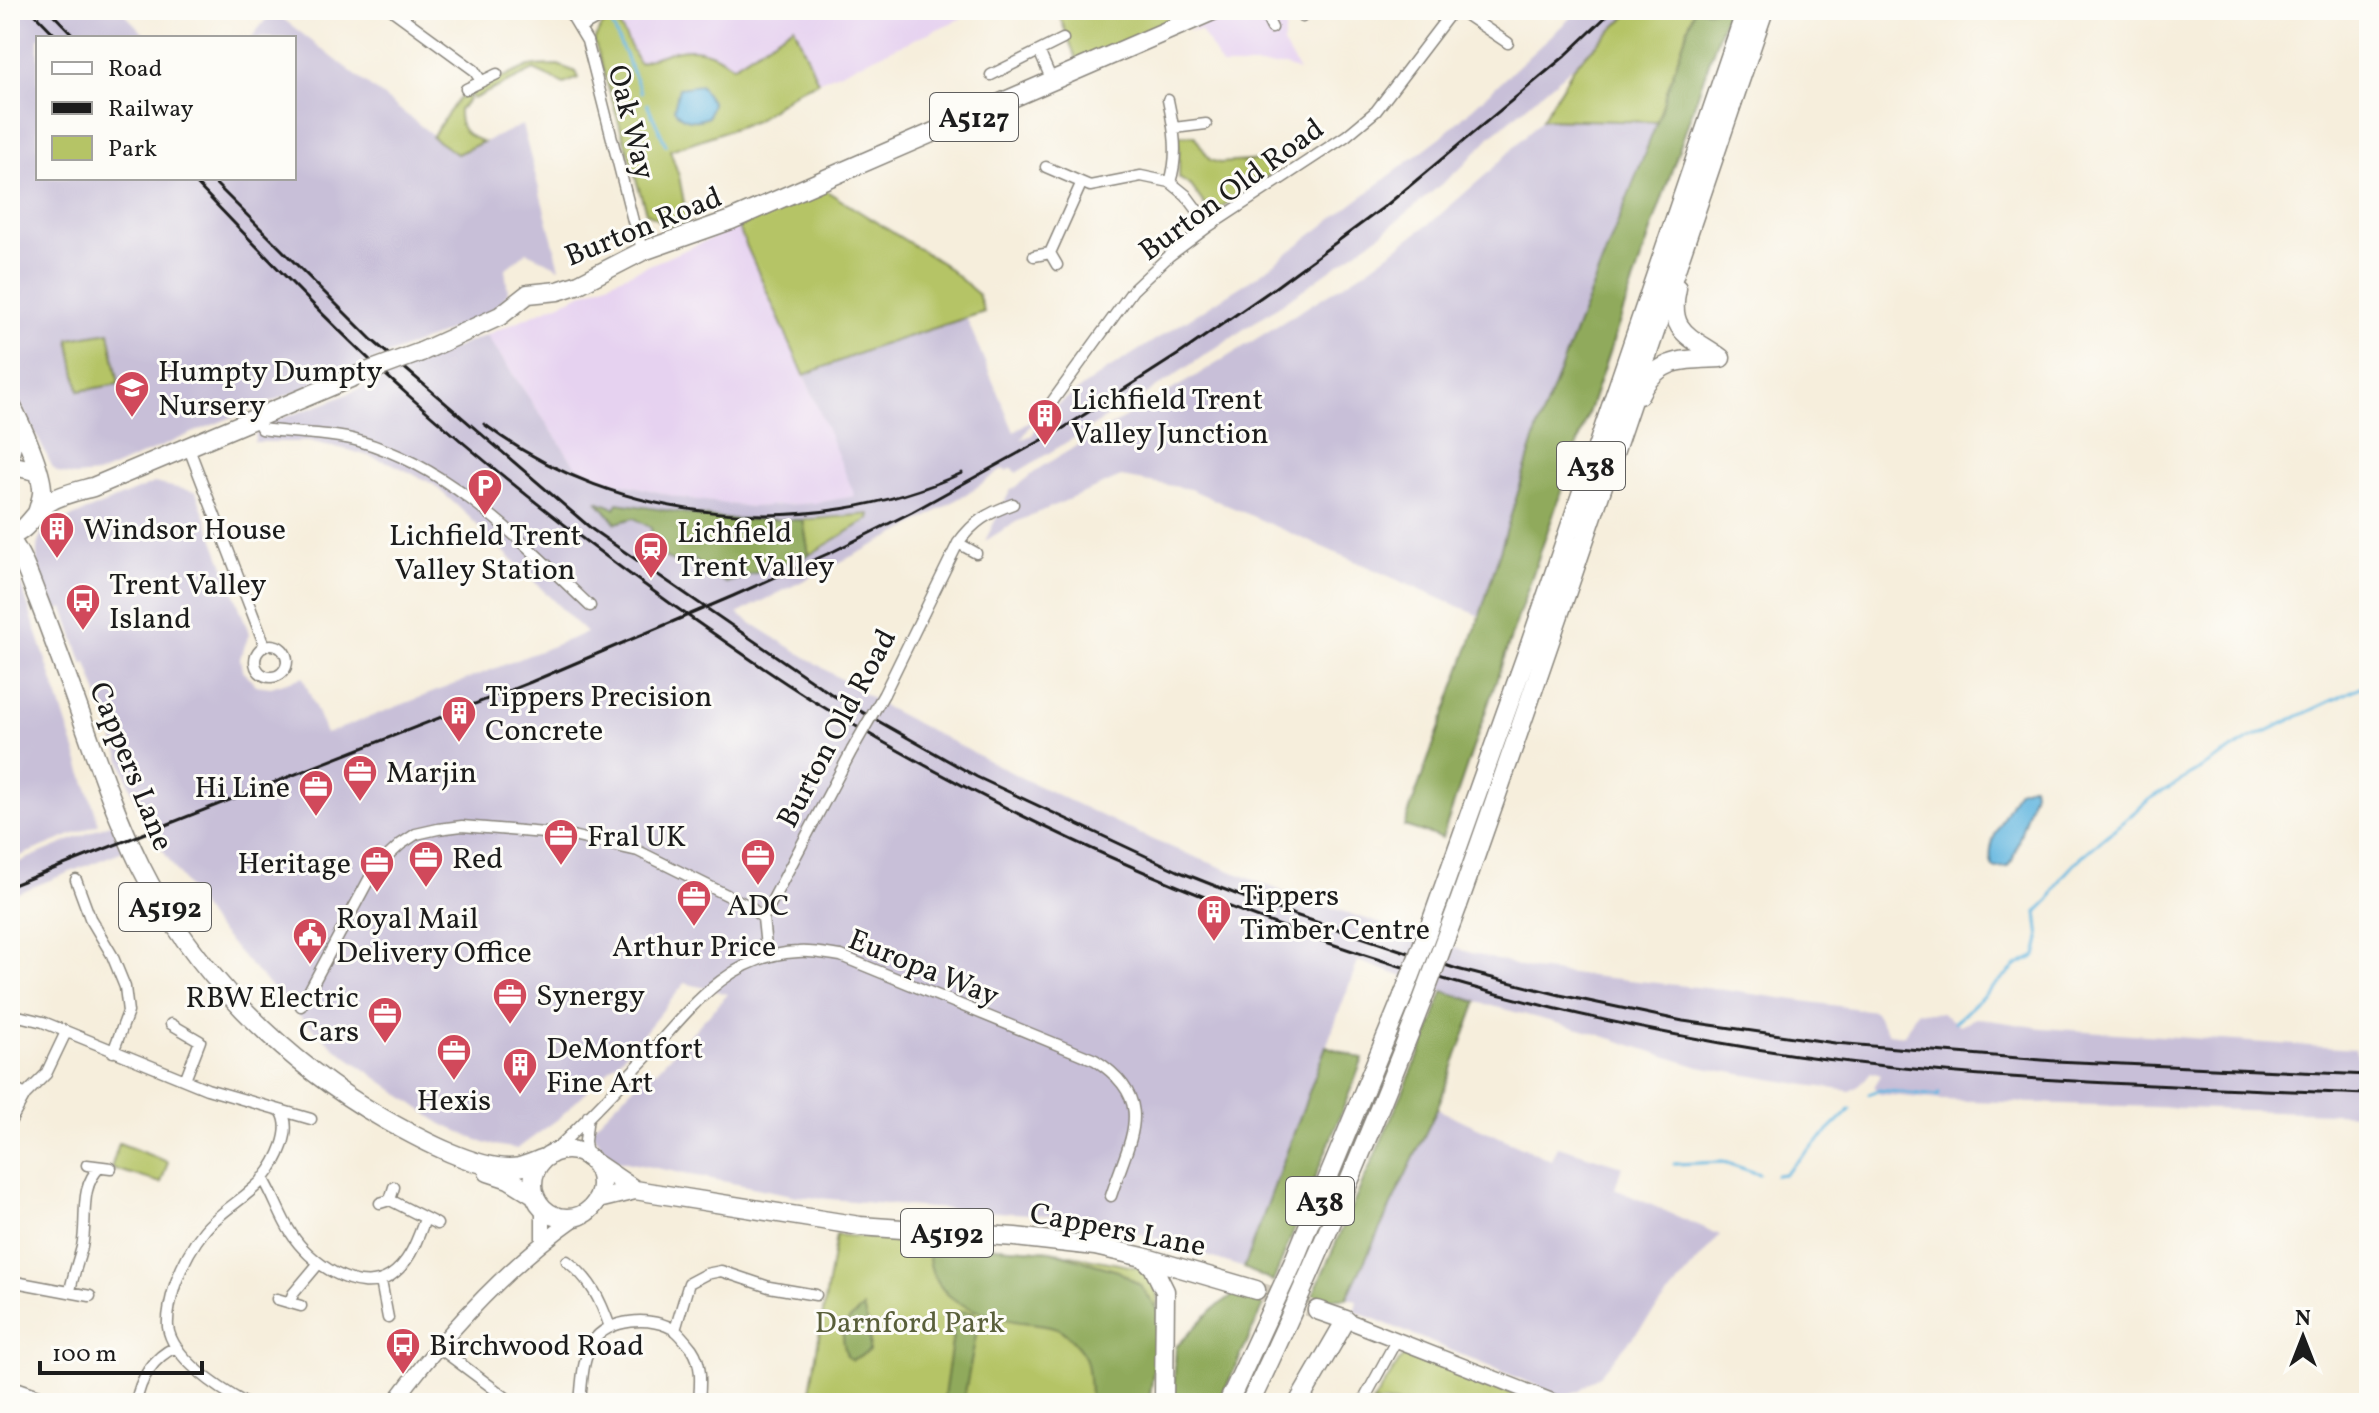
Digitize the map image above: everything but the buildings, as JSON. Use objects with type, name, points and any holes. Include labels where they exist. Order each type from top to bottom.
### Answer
[{"type":"highway","name":"Burton Road","points":[[93,487],[353,377],[421,352],[500,316],[528,294],[558,291],[579,284],[643,251],[731,220],[1053,83],[1215,10]]},
{"type":"highway","name":"A38","points":[[1228,1403],[1293,1263],[1432,920],[1528,650],[1746,10]]},
{"type":"highway","name":"A38","points":[[1250,1403],[1373,1127],[1458,905],[1554,636],[1764,10]]},
{"type":"highway","points":[[1619,435],[1642,389],[1659,369],[1685,359],[1721,358],[1679,329],[1674,315],[1694,215]]},
{"type":"highway","points":[[10,453],[14,411]]},
{"type":"highway","name":"Cappers Lane","points":[[14,411],[27,437],[42,496],[27,543],[29,575]]},
{"type":"highway","points":[[10,465],[26,467],[74,486],[93,487]]},
{"type":"highway","name":"A5127","points":[[34,517],[62,495],[93,487]]},
{"type":"highway","points":[[10,538],[27,528],[34,517]]},
{"type":"highway","name":"Cappers Lane","points":[[10,538],[29,575],[120,822],[142,868],[184,938],[266,1031],[337,1090],[475,1168],[509,1179],[539,1202]]},
{"type":"highway","name":"Cappers Lane","points":[[430,1143],[494,1166],[517,1167],[549,1156]]},
{"type":"highway","points":[[570,1150],[589,1158],[600,1178],[598,1199],[588,1211],[577,1217],[559,1217],[539,1202],[535,1174],[549,1156],[570,1150]]},
{"type":"highway","name":"Cappers Lane","points":[[589,1158],[635,1190]]},
{"type":"highway","name":"Cappers Lane","points":[[598,1199],[635,1190],[860,1226],[1095,1246],[1256,1290]]},
{"type":"highway","points":[[1143,1257],[1153,1267],[1165,1291],[1164,1403]]},
{"type":"highway","points":[[1165,1291],[1176,1277],[1188,1269]]},
{"type":"highway","points":[[1298,1403],[1346,1320],[1317,1310]]},
{"type":"street","points":[[392,10],[474,70],[481,81]]},
{"type":"street","name":"Oak Way","points":[[565,10],[587,41],[643,251]]},
{"type":"street","points":[[580,28],[612,10]]},
{"type":"street","points":[[1263,10],[1272,28]]},
{"type":"street","points":[[1456,10],[1504,41],[1508,28]]},
{"type":"street","name":"Burton Old Road","points":[[1044,413],[1133,290],[1169,256],[1209,226],[1346,136],[1376,111],[1456,10]]},
{"type":"street","points":[[996,76],[1063,39]]},
{"type":"street","points":[[1039,51],[1053,83]]},
{"type":"street","points":[[466,89],[497,74]]},
{"type":"street","points":[[1168,100],[1174,128],[1175,167],[1170,182]]},
{"type":"street","points":[[1174,128],[1206,124]]},
{"type":"street","points":[[1046,167],[1081,184],[1101,186],[1141,176],[1170,182],[1186,195],[1209,226]]},
{"type":"street","points":[[1050,253],[1081,184]]},
{"type":"street","points":[[1034,256],[1050,253]]},
{"type":"street","points":[[1050,253],[1057,265]]},
{"type":"street","points":[[255,418],[262,429],[318,432],[357,440],[392,452],[433,473],[522,542],[590,606]]},
{"type":"street","points":[[188,446],[265,646]]},
{"type":"street","name":"Burton Old Road","points":[[763,918],[884,694],[958,543],[979,519],[1013,504]]},
{"type":"street","points":[[958,543],[976,553]]},
{"type":"street","points":[[301,1006],[375,868],[416,834],[462,826],[568,835],[638,851],[747,905],[763,918],[767,957]]},
{"type":"street","points":[[74,878],[90,918],[112,955],[125,987],[128,1012],[113,1052]]},
{"type":"street","name":"Europa Way","points":[[549,1156],[701,996],[739,968],[767,957],[798,952],[841,956],[1095,1060],[1110,1070],[1130,1096],[1135,1122],[1111,1196]]},
{"type":"street","points":[[12,975],[10,1014],[43,1022],[185,1080],[311,1119]]},
{"type":"street","points":[[171,1024],[200,1041],[185,1080]]},
{"type":"street","points":[[10,1122],[25,1095],[46,1074],[66,1032]]},
{"type":"street","points":[[10,1086],[25,1095]]},
{"type":"street","points":[[244,1403],[212,1383],[176,1347],[168,1328],[170,1302],[190,1250],[220,1214],[263,1178],[283,1144],[285,1117],[281,1111]]},
{"type":"street","points":[[588,1116],[585,1141],[589,1158]]},
{"type":"street","points":[[70,1291],[82,1246],[86,1191],[92,1176],[106,1168],[87,1165]]},
{"type":"street","points":[[263,1178],[276,1198],[290,1232],[319,1263],[357,1280],[381,1281],[393,1274],[416,1245],[425,1219]]},
{"type":"street","points":[[394,1187],[385,1202],[437,1224]]},
{"type":"street","points":[[539,1202],[543,1241]]},
{"type":"street","points":[[394,1403],[438,1347],[480,1301],[543,1241],[577,1217]]},
{"type":"street","points":[[567,1261],[585,1275],[598,1295],[610,1327]]},
{"type":"street","points":[[290,1302],[319,1263]]},
{"type":"street","points":[[675,1330],[689,1283],[706,1274],[721,1271],[769,1287],[816,1295]]},
{"type":"street","points":[[10,1281],[90,1296]]},
{"type":"street","points":[[381,1281],[380,1305],[388,1318]]},
{"type":"street","points":[[277,1299],[301,1306]]},
{"type":"street","points":[[1346,1320],[1557,1403]]},
{"type":"street","points":[[580,1403],[583,1366],[593,1340],[610,1327],[636,1321],[675,1330],[694,1351],[701,1374],[699,1403]]},
{"type":"street","points":[[1362,1403],[1397,1339]]},
{"type":"street","points":[[136,1403],[142,1380],[153,1364],[176,1347]]},
{"type":"street","points":[[438,1347],[513,1403]]},
{"type":"street","points":[[10,1385],[57,1402]]},
{"type":"shaded area","points":[[10,10],[121,10],[146,36],[36,36],[36,180],[296,180],[296,36],[253,36],[273,11],[457,154],[522,125],[560,268],[527,252],[505,269],[508,292],[500,304],[475,320],[190,434],[99,474],[74,476],[59,473],[53,468],[10,383]]},
{"type":"shaded area","points":[[628,10],[980,10],[818,82],[794,26],[733,66],[705,50],[679,48],[639,63],[616,18]]},
{"type":"shaded area","points":[[1234,10],[1281,10],[1286,28],[1283,44],[1299,71],[1285,66],[1222,66],[1201,31],[1187,31]]},
{"type":"shaded area","points":[[1579,10],[1633,10],[1576,64],[1490,137],[1462,167],[1385,231],[1154,389],[1016,473],[1013,468],[1002,469],[910,527],[737,614],[887,708],[1028,781],[1155,841],[1289,894],[1468,952],[1533,970],[1724,990],[1874,1011],[1889,1033],[1904,1035],[1917,1011],[1941,1013],[1960,1025],[1976,1018],[2042,1028],[2355,1049],[2358,1057],[2369,1057],[2369,1100],[2364,1100],[2362,1114],[1940,1100],[1879,1094],[1874,1087],[1881,1075],[1871,1072],[1850,1091],[1807,1085],[1699,1067],[1594,1033],[1477,1002],[1358,961],[1244,1268],[1091,1218],[797,1196],[611,1159],[590,1130],[651,1069],[656,1071],[728,994],[685,983],[635,1044],[558,1119],[517,1149],[484,1143],[440,1123],[335,1048],[287,1005],[211,922],[138,809],[87,663],[83,664],[64,608],[53,612],[37,567],[37,548],[42,531],[46,528],[154,483],[196,492],[248,630],[240,658],[242,670],[255,685],[271,687],[303,677],[326,734],[586,633],[433,484],[391,463],[349,450],[313,442],[254,442],[258,426],[326,403],[486,335],[575,465],[608,480],[682,498],[751,507],[816,503],[855,496],[804,375],[966,317],[1014,432],[1036,417],[1021,440],[1032,435],[1042,419],[1056,406],[1104,372],[1257,276],[1442,136]]},
{"type":"shaded area","points":[[1542,119],[1657,122],[1539,424],[1480,616],[1190,489],[1121,477],[1016,522],[985,541],[1010,491],[1041,467],[1206,370],[1365,271],[1434,220],[1490,171]]},
{"type":"shaded area","points":[[738,227],[856,496],[816,503],[751,507],[682,498],[608,480],[575,465],[486,335]]},
{"type":"shaded area","points":[[10,557],[99,824],[10,860]]},
{"type":"shaded area","points":[[112,823],[123,851],[10,896],[10,866]]},
{"type":"shaded area","points":[[1437,1109],[1551,1160],[1558,1146],[1622,1166],[1615,1189],[1720,1235],[1601,1374],[1578,1391],[1562,1396],[1355,1311],[1357,1300],[1347,1298]]},
{"type":"green space","points":[[1057,10],[1195,10],[1078,63]]},
{"type":"green space","points":[[1633,10],[1694,10],[1657,122],[1542,119],[1576,64]]},
{"type":"green space","points":[[1694,10],[1727,10],[1442,838],[1404,826],[1480,616],[1539,424],[1657,122]]},
{"type":"green space","points":[[616,18],[639,63],[676,51],[697,49],[733,66],[794,26],[818,82],[798,90],[755,121],[670,150],[679,176],[688,224],[673,229],[646,212],[594,40],[601,27]]},
{"type":"green space","points":[[558,65],[576,72],[579,78],[564,84],[534,70],[473,99],[468,93],[529,66]]},
{"type":"green space","points":[[466,94],[469,100],[459,110],[460,122],[468,134],[483,142],[457,154],[432,137],[458,99]]},
{"type":"green space","points":[[1194,135],[1210,160],[1219,163],[1263,160],[1272,173],[1211,214],[1192,187],[1179,178],[1179,136]]},
{"type":"green space","points":[[825,190],[943,264],[978,294],[984,312],[873,348],[804,375],[738,227]]},
{"type":"green space","points":[[109,332],[119,384],[79,391],[69,339]]},
{"type":"green space","points":[[597,501],[615,508],[618,503],[723,519],[803,520],[809,555],[726,583],[694,560],[685,566],[664,557],[654,545],[651,528],[634,518],[616,523]]},
{"type":"green space","points":[[870,514],[869,519],[809,555],[803,520]]},
{"type":"green space","points":[[1443,991],[1477,1002],[1437,1109],[1347,1298],[1311,1299],[1429,1033]]},
{"type":"green space","points":[[1326,1046],[1363,1059],[1273,1282],[1244,1268]]},
{"type":"green space","points":[[119,1143],[168,1162],[161,1183],[111,1168]]},
{"type":"green space","name":"Darnford Park","points":[[836,1235],[1050,1251],[1140,1268],[1151,1277],[1158,1296],[1149,1403],[808,1403]]},
{"type":"green space","points":[[928,1242],[1050,1251],[1118,1271],[1140,1285],[1158,1310],[1158,1336],[1149,1403],[1091,1403],[1086,1360],[1069,1337],[1057,1328],[985,1314],[955,1300],[943,1290],[935,1277],[929,1261]]},
{"type":"green space","points":[[1233,1295],[1247,1295],[1265,1303],[1219,1403],[1173,1403],[1176,1347],[1213,1309]]},
{"type":"green space","points":[[863,1308],[870,1331],[869,1351],[852,1360],[847,1356],[844,1329]]},
{"type":"green space","points":[[960,1311],[973,1313],[979,1320],[963,1403],[943,1403],[956,1314]]},
{"type":"green space","points":[[1407,1350],[1523,1398],[1534,1403],[1372,1403]]},
{"type":"water","points":[[700,85],[712,103],[708,117],[698,120],[684,118],[674,109],[679,88]]},
{"type":"water","points":[[2033,785],[2034,791],[2012,861],[2007,867],[1994,868],[1991,850],[1997,829],[2018,790]]},
{"type":"waterway","points":[[613,27],[641,92]]},
{"type":"waterway","points":[[647,104],[666,145]]},
{"type":"waterway","points":[[1955,1022],[2016,966],[2036,956],[2040,939],[2037,912],[2050,899],[2062,877],[2150,799],[2250,739],[2369,683]]},
{"type":"waterway","points":[[1869,1094],[1878,1090],[1938,1096],[1939,1093]]},
{"type":"waterway","points":[[1776,1175],[1784,1174],[1851,1109]]},
{"type":"waterway","points":[[1674,1164],[1724,1162],[1759,1174]]},
{"type":"tunnel","points":[[1256,1290],[1317,1310]]},
{"type":"railway","points":[[31,10],[56,36]]},
{"type":"railway","points":[[49,10],[74,36]]},
{"type":"railway","points":[[10,886],[531,682],[834,551],[912,512],[1062,429],[1273,289],[1388,204],[1565,56],[1613,10]]},
{"type":"railway","points":[[193,180],[325,316],[408,395],[520,490],[637,579],[830,711],[934,770],[1041,825],[1149,874],[1260,918],[1373,957],[1487,991],[1603,1020],[1721,1043],[1801,1056],[1963,1073],[2125,1084],[2369,1094]]},
{"type":"railway","points":[[212,180],[372,340],[593,530],[834,696],[977,777],[1180,872],[1256,902],[1457,969],[1683,1021],[1835,1043],[2055,1061],[2369,1075]]},
{"type":"railway","points":[[484,424],[537,458],[594,484],[654,503],[716,513],[779,515],[842,509],[903,495],[962,473]]},
{"type":"place","name":"Humpty Dumpty Nursery","points":[[132,419]]},
{"type":"place","name":"Lichfield Trent Valley Junction","points":[[1045,447]]},
{"type":"place","name":"Lichfield Trent Valley Station","points":[[485,517]]},
{"type":"place","name":"Windsor House","points":[[57,560]]},
{"type":"place","name":"Lichfield Trent Valley","points":[[651,580]]},
{"type":"place","name":"Trent Valley Island","points":[[83,632]]},
{"type":"place","name":"Tippers Precision Concrete","points":[[459,744]]},
{"type":"place","name":"Marjin","points":[[360,803]]},
{"type":"place","name":"Hi Line","points":[[316,818]]},
{"type":"place","name":"Fral UK","points":[[561,867]]},
{"type":"place","name":"ADC","points":[[758,887]]},
{"type":"place","name":"Red","points":[[426,889]]},
{"type":"place","name":"Heritage","points":[[377,894]]},
{"type":"place","name":"Arthur Price","points":[[694,928]]},
{"type":"place","name":"Tippers Timber Centre","points":[[1214,943]]},
{"type":"place","name":"Royal Mail Delivery Office","points":[[310,966]]},
{"type":"place","name":"Synergy","points":[[510,1026]]},
{"type":"place","name":"RBW Electric Cars","points":[[385,1045]]},
{"type":"place","name":"Hexis","points":[[454,1082]]},
{"type":"place","name":"DeMontfort Fine Art","points":[[520,1096]]},
{"type":"place","name":"Birchwood Road","points":[[403,1376]]}]
